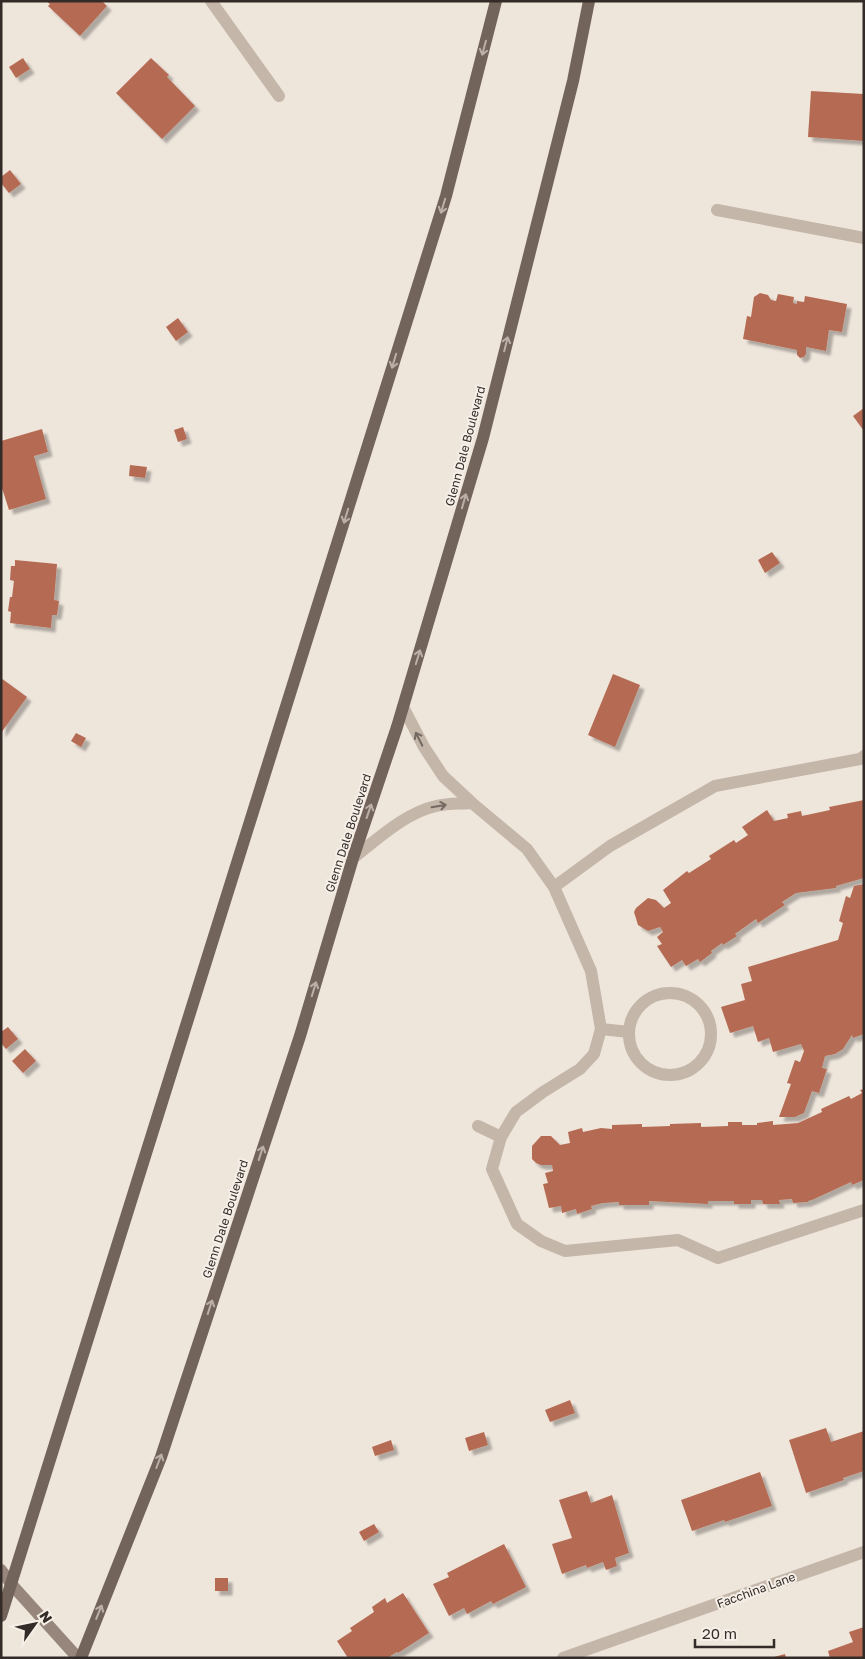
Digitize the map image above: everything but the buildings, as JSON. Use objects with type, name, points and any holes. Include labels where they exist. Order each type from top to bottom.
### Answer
[{"type":"main road","points":[[1,1616],[446,196],[496,1]]},
{"type":"main road","name":"Glenn Dale Boulevard","points":[[80,1658],[161,1457],[300,1036],[353,858],[403,707],[483,438],[573,81],[589,1]]},
{"type":"street","points":[[211,1],[280,96]]},
{"type":"street","points":[[717,210],[864,238]]},
{"type":"street","points":[[403,707],[424,747],[443,776],[472,804],[527,849],[554,887],[591,971],[601,1029],[594,1054],[580,1069],[542,1092],[516,1112],[501,1137],[492,1169],[517,1224],[541,1241],[565,1250],[678,1240],[718,1258],[864,1210]]},
{"type":"street","points":[[554,887],[610,846],[715,786],[860,759],[864,756]]},
{"type":"street","points":[[353,858],[391,828],[414,814],[437,806],[472,804]]},
{"type":"street","points":[[675,992],[688,996],[699,1004],[707,1015],[712,1028],[711,1042],[706,1055],[692,1069],[672,1075],[659,1074],[646,1068],[630,1046],[629,1032],[631,1019],[638,1007],[648,998],[661,993],[675,992]]},
{"type":"street","points":[[601,1029],[629,1032]]},
{"type":"street","points":[[478,1126],[501,1137]]},
{"type":"street","name":"Facchina Lane","points":[[563,1658],[864,1552]]},
{"type":"street","points":[[1,1570],[12,1585],[80,1658]]}]
